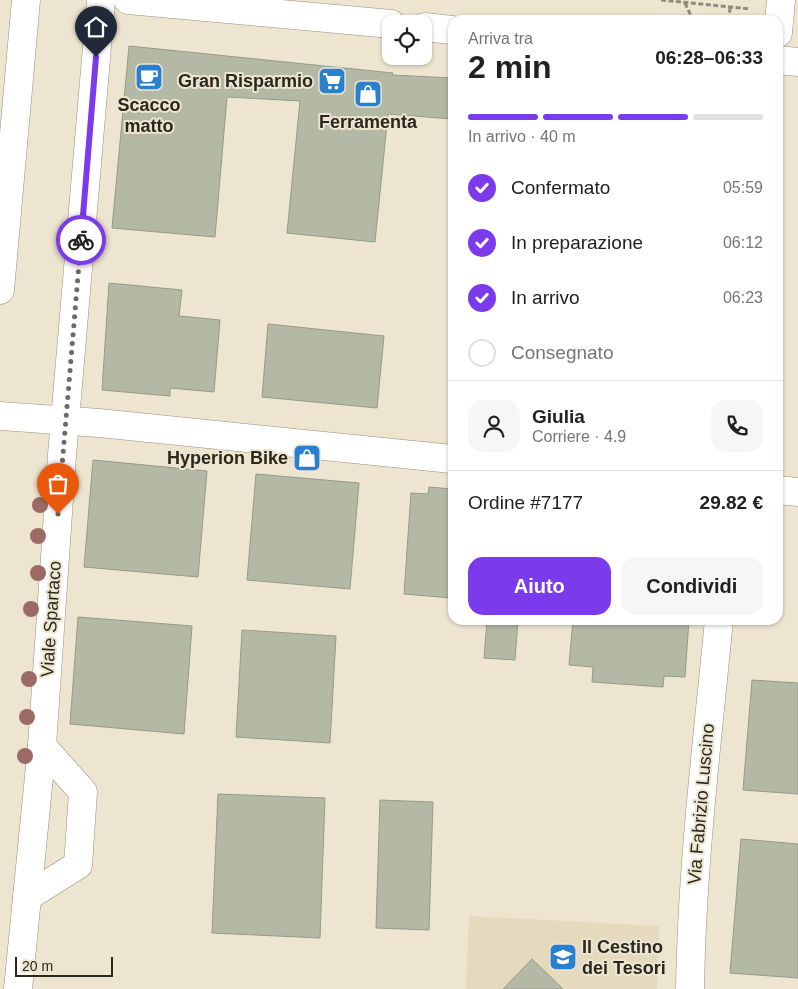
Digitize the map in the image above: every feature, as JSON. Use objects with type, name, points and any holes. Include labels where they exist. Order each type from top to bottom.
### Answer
[{"type":"street","points":[[0,290],[26,0]]},
{"type":"street","name":"Viale Spartaco","points":[[12,977],[11,937],[27,897],[42,746],[65,421],[101,0]]},
{"type":"street","points":[[128,0],[382,23]]},
{"type":"street","points":[[432,28],[448,30]]},
{"type":"street","points":[[783,60],[798,62]]},
{"type":"street","points":[[0,416],[448,459]]},
{"type":"street","points":[[783,490],[798,492]]},
{"type":"street","name":"Via Fabrizio Luscino","points":[[690,989],[692,896],[699,804],[718,625]]},
{"type":"street","points":[[27,897],[78,865],[83,792],[42,746]]},
{"type":"path","points":[[661,0],[730,6],[779,15]]},
{"type":"path","points":[[685,2],[691,15]]},
{"type":"path","points":[[729,15],[730,6]]},
{"type":"shaded area","name":"Il Cestino dei Tesori","points":[[469,916],[659,926],[657,989],[466,989]]},
{"type":"building","points":[[129,46],[393,73],[392,75],[448,78],[448,119],[388,114],[375,242],[287,233],[300,101],[227,97],[215,237],[112,228]]},
{"type":"building","points":[[109,283],[182,290],[179,316],[220,320],[214,392],[170,388],[170,396],[102,390]]},
{"type":"building","points":[[268,324],[384,336],[377,408],[262,397]]},
{"type":"building","points":[[93,460],[207,471],[198,577],[84,567]]},
{"type":"building","points":[[256,474],[359,483],[350,589],[247,580]]},
{"type":"building","points":[[429,487],[448,489],[448,598],[404,594],[411,493],[428,494]]},
{"type":"building","points":[[78,617],[192,626],[184,734],[70,724]]},
{"type":"building","points":[[487,625],[518,625],[515,660],[484,658]]},
{"type":"building","points":[[573,625],[689,625],[685,677],[664,676],[663,687],[592,682],[593,667],[569,665]]},
{"type":"building","points":[[242,630],[336,636],[330,743],[236,737]]},
{"type":"building","points":[[752,680],[798,683],[798,794],[743,790]]},
{"type":"building","points":[[218,794],[325,798],[320,938],[212,933]]},
{"type":"building","points":[[380,800],[433,802],[429,930],[376,928]]},
{"type":"building","points":[[741,839],[798,844],[798,978],[730,973]]},
{"type":"building","points":[[532,959],[563,989],[503,989]]},
{"type":"way so far","points":[[58,514],[81,240]]},
{"type":"place","name":"Scacco matto","points":[[149,77]]},
{"type":"place","name":"Gran Risparmio","points":[[332,81]]},
{"type":"place","name":"Ferramenta","points":[[368,94]]},
{"type":"place","name":"Hyperion Bike","points":[[307,458]]},
{"type":"place","name":"Il Cestino dei Tesori","points":[[563,957]]},
{"type":"route","points":[[81,240],[96,57]]}]
